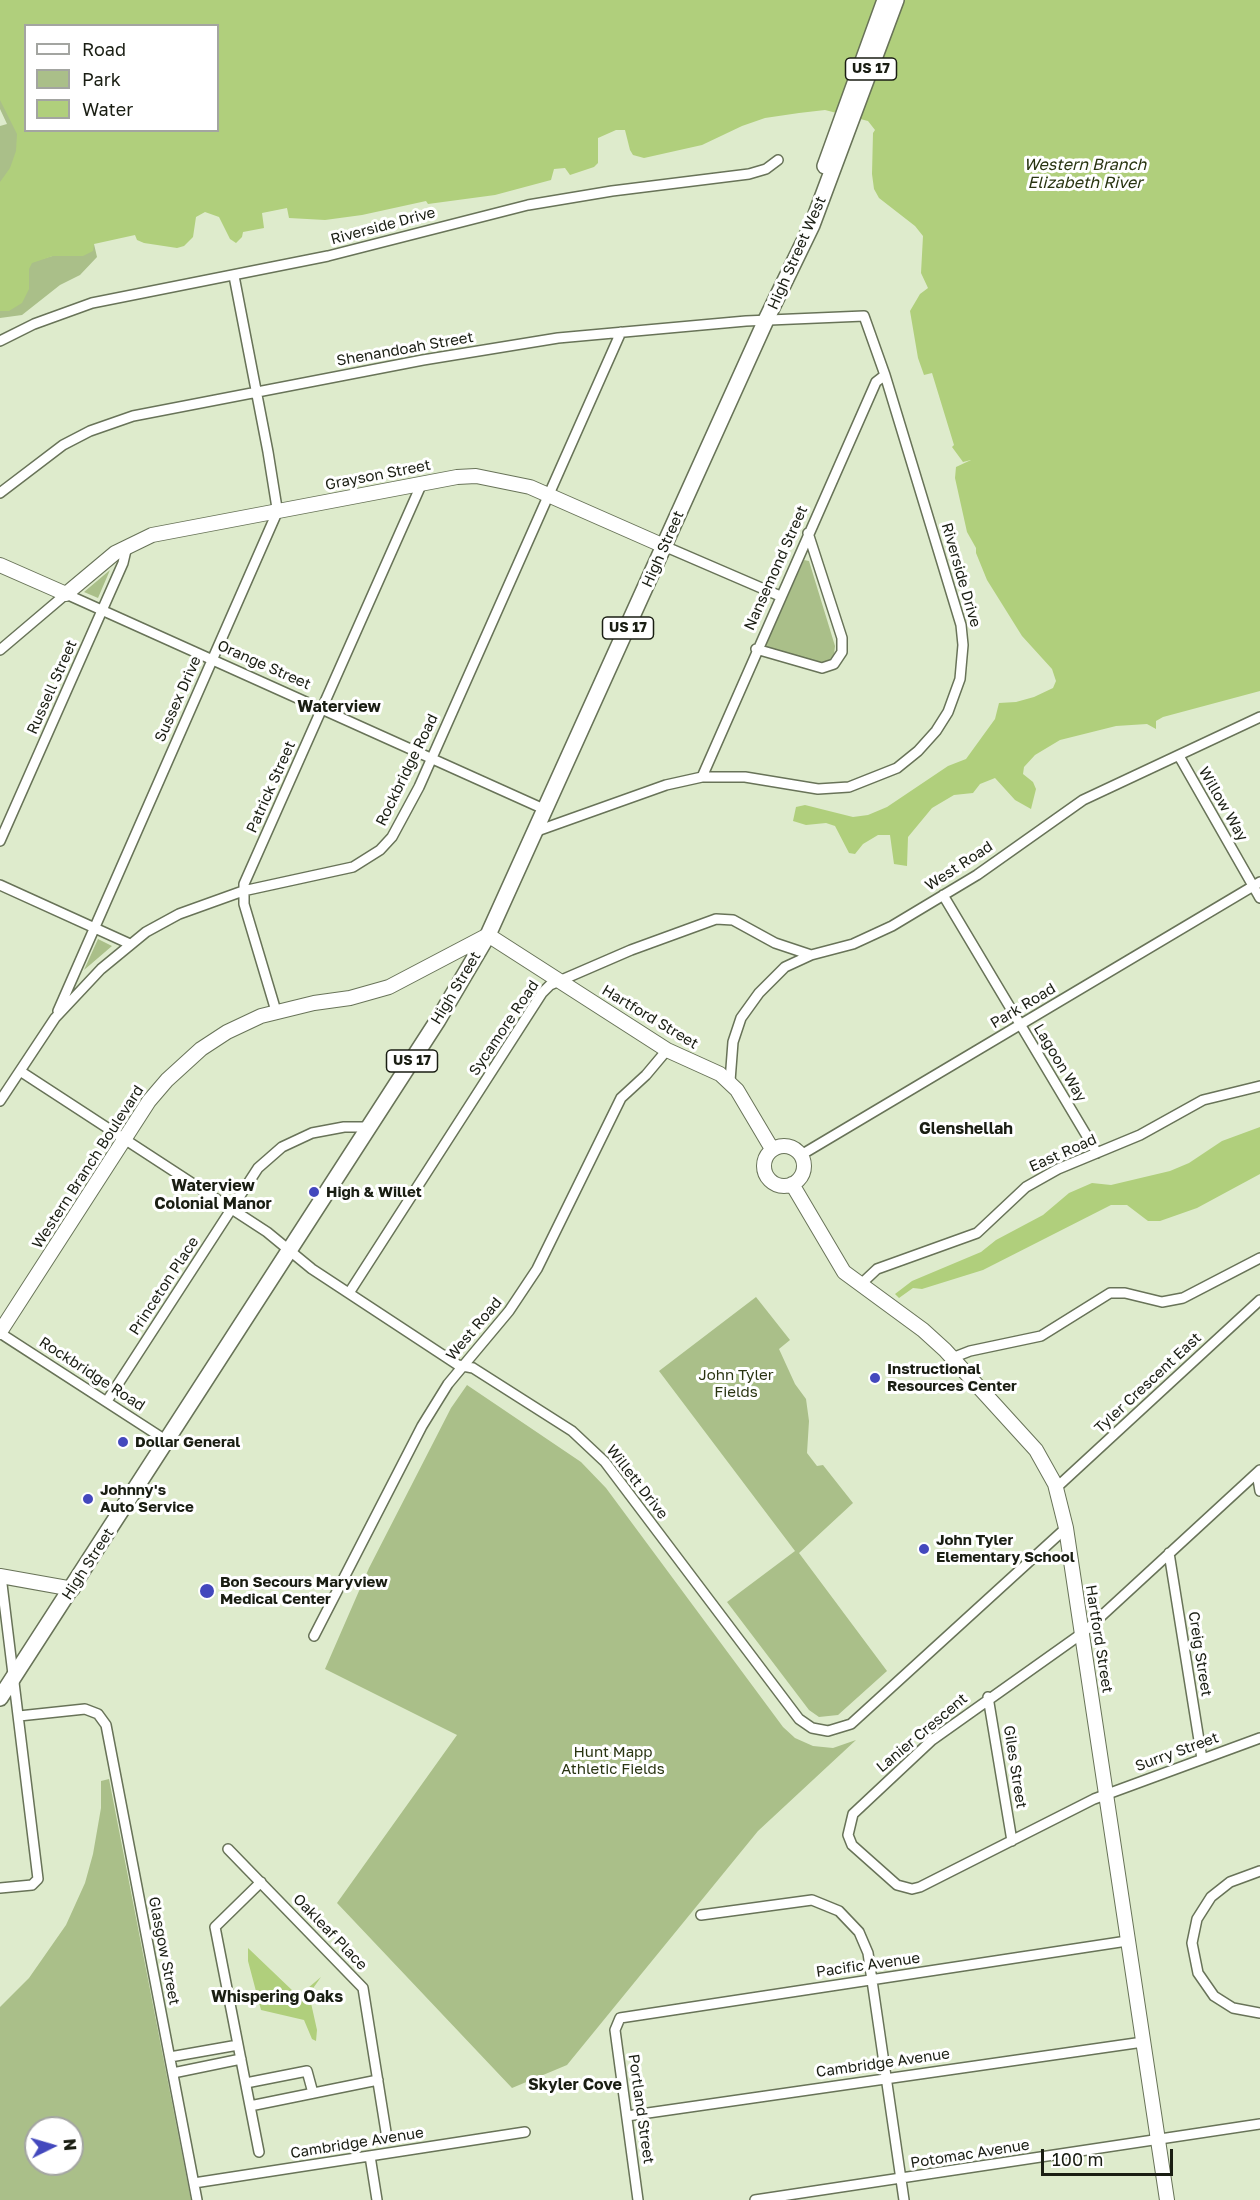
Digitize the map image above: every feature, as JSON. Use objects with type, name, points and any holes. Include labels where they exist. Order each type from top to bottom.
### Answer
[{"type":"main road","name":"High Street West","points":[[766,321],[812,225],[885,0]]},
{"type":"main road","name":"High Street West","points":[[841,137],[896,0]]},
{"type":"main road","name":"High Street","points":[[0,1698],[73,1589],[291,1250],[438,1020],[488,935],[766,321]]},
{"type":"street","name":"Riverside Drive","points":[[0,342],[34,324],[92,303],[327,256],[528,205],[612,191],[749,174],[766,169],[778,160]]},
{"type":"street","points":[[234,276],[277,511]]},
{"type":"street","name":"Riverside Drive","points":[[537,831],[666,785],[702,777],[746,777],[818,789],[849,787],[885,774],[908,760],[928,742],[948,712],[960,679],[963,645],[961,625],[867,320],[860,315],[839,316]]},
{"type":"street","name":"Shenandoah Street","points":[[0,493],[42,458],[63,445],[109,423],[133,416],[423,360],[558,338],[839,316]]},
{"type":"street","name":"Rockbridge Road","points":[[0,1101],[54,1018],[101,969],[130,944],[179,914],[243,891],[337,872],[366,860],[380,850],[400,825],[432,758],[621,332]]},
{"type":"street","name":"Nansemond Street","points":[[702,777],[756,649],[876,382],[885,375]]},
{"type":"street","name":"Grayson Street","points":[[0,650],[127,545],[153,535],[457,477],[490,476],[549,494],[780,596]]},
{"type":"street","name":"Patrick Street","points":[[243,891],[422,483]]},
{"type":"street","name":"Sussex Drive","points":[[54,1018],[277,511]]},
{"type":"street","points":[[756,649],[822,668],[834,664],[842,652],[842,638],[808,533]]},
{"type":"street","name":"Russell Street","points":[[0,841],[123,563],[127,545]]},
{"type":"street","name":"Orange Street","points":[[0,565],[546,810]]},
{"type":"street","name":"West Road","points":[[730,1081],[733,1042],[748,1007],[774,976],[811,955],[868,938],[977,875],[1083,800],[1260,717]]},
{"type":"street","name":"Willow Way","points":[[1179,756],[1257,884],[1260,898]]},
{"type":"street","name":"Park Road","points":[[801,1155],[1257,884]]},
{"type":"street","points":[[0,885],[130,944]]},
{"type":"street","points":[[243,891],[276,1011]]},
{"type":"street","name":"Lagoon Way","points":[[944,895],[1097,1154]]},
{"type":"street","name":"Sycamore Road","points":[[349,1293],[542,993],[559,980],[716,919],[733,920],[775,943],[811,955]]},
{"type":"street","name":"Hartford Street","points":[[488,935],[667,1050],[691,1063],[710,1068],[730,1081],[772,1149]]},
{"type":"street","name":"Western Branch Boulevard","points":[[0,1332],[149,1101],[183,1063],[227,1032],[276,1011],[350,998],[389,987],[488,935]]},
{"type":"street","name":"West Road","points":[[314,1636],[421,1428],[462,1366],[509,1311],[537,1269],[621,1098],[646,1075],[667,1050]]},
{"type":"street","name":"Willett Drive","points":[[20,1071],[231,1209],[291,1250],[302,1262],[349,1293],[462,1366],[473,1368],[558,1421],[605,1462],[799,1719],[821,1731],[837,1730],[851,1724],[1066,1528]]},
{"type":"street","name":"East Road","points":[[860,1285],[877,1269],[977,1233],[1032,1184],[1058,1169],[1140,1135],[1203,1100],[1260,1086]]},
{"type":"street","name":"Princeton Place","points":[[107,1401],[258,1168],[282,1147],[296,1139],[328,1129],[369,1127]]},
{"type":"street","points":[[785,1145],[801,1155],[803,1172],[792,1184],[774,1184],[766,1176],[765,1158],[772,1149],[785,1145]]},
{"type":"street","name":"Hartford Street","points":[[792,1184],[814,1218],[837,1263],[860,1285],[923,1330],[952,1358],[1036,1450],[1056,1488],[1066,1528],[1167,2200]]},
{"type":"street","points":[[952,1358],[970,1351],[1041,1336],[1110,1293],[1125,1293],[1162,1302],[1183,1298],[1259,1259]]},
{"type":"street","name":"Tyler Crescent East","points":[[1056,1488],[1260,1300]]},
{"type":"street","name":"Rockbridge Road","points":[[0,1332],[167,1441]]},
{"type":"street","points":[[1258,1471],[1260,1491]]},
{"type":"street","name":"Lanier Crescent","points":[[1106,1795],[912,1889],[897,1885],[852,1845],[848,1835],[849,1820],[853,1814],[932,1740],[1081,1634],[1258,1471]]},
{"type":"street","name":"Creig Street","points":[[1169,1553],[1202,1759]]},
{"type":"street","points":[[0,1888],[36,1883],[38,1879],[1,1576],[73,1589]]},
{"type":"street","name":"Giles Street","points":[[988,1698],[1012,1841]]},
{"type":"street","name":"Glasgow Street","points":[[19,1716],[80,1709],[96,1712],[106,1725],[197,2200]]},
{"type":"street","name":"Surry Street","points":[[1106,1795],[1260,1738]]},
{"type":"street","name":"Oakleaf Place","points":[[228,1849],[363,1988],[386,2132]]},
{"type":"street","points":[[1260,1871],[1230,1882],[1211,1897],[1197,1919],[1192,1943],[1198,1973],[1214,1996],[1233,2008],[1260,2013]]},
{"type":"street","points":[[260,2152],[215,1927],[261,1882]]},
{"type":"street","points":[[701,1915],[808,1900],[822,1902],[839,1911],[859,1932],[868,1953],[904,2200]]},
{"type":"street","name":"Pacific Avenue","points":[[616,2022],[624,2016],[1127,1941]]},
{"type":"street","name":"Portland Street","points":[[616,2022],[638,2200]]},
{"type":"street","name":"Cambridge Avenue","points":[[627,2116],[886,2077],[1143,2042]]},
{"type":"street","points":[[170,2057],[238,2045]]},
{"type":"street","points":[[173,2073],[241,2059]]},
{"type":"street","points":[[246,2083],[307,2071],[313,2093]]},
{"type":"street","points":[[250,2106],[378,2080]]},
{"type":"street","name":"Potomac Avenue","points":[[754,2200],[1260,2124]]},
{"type":"street","name":"Cambridge Avenue","points":[[194,2183],[525,2132]]},
{"type":"street","points":[[370,2156],[377,2200]]},
{"type":"green space","points":[[0,80],[27,155],[0,199],[0,126],[7,124],[0,109]]},
{"type":"green space","points":[[94,244],[97,257],[80,275],[60,285],[22,315],[0,318],[0,277],[10,268]]},
{"type":"green space","points":[[804,560],[809,561],[835,646],[834,655],[829,661],[820,663],[765,647]]},
{"type":"green space","points":[[110,570],[98,598],[84,592]]},
{"type":"green space","points":[[98,939],[112,946],[84,970]]},
{"type":"green space","name":"John Tyler Fields","points":[[756,1297],[790,1340],[779,1349],[795,1384],[806,1399],[809,1421],[807,1453],[817,1466],[823,1465],[853,1503],[799,1553],[887,1671],[838,1715],[819,1717],[809,1710],[727,1602],[795,1551],[659,1371]]},
{"type":"green space","name":"Hunt Mapp Athletic Fields","points":[[467,1385],[581,1462],[606,1488],[783,1727],[795,1738],[813,1746],[833,1748],[856,1740],[758,1831],[567,2065],[512,2088],[337,1903],[457,1735],[325,1669],[369,1568],[451,1408]]},
{"type":"green space","points":[[109,1779],[191,2200],[0,2200],[0,2007],[29,1978],[66,1925],[85,1883],[101,1808],[101,1781]]},
{"type":"water","name":"Western Branch Elizabeth River","points":[[0,0],[1260,0],[1260,691],[1163,717],[1156,721],[1156,729],[1147,724],[1116,726],[1060,740],[1035,755],[1024,767],[1023,774],[1033,782],[1036,789],[1031,809],[1015,800],[995,778],[980,784],[973,793],[954,795],[932,808],[908,837],[907,866],[894,864],[890,835],[878,835],[863,844],[855,854],[849,853],[835,826],[826,823],[806,825],[793,821],[796,807],[805,805],[853,817],[868,815],[887,807],[948,766],[966,759],[995,719],[999,703],[1016,702],[1034,697],[1053,688],[1056,681],[1052,669],[1022,636],[987,580],[976,548],[967,532],[955,478],[956,467],[971,460],[963,462],[952,447],[954,445],[932,373],[924,375],[918,358],[910,311],[920,294],[928,288],[921,273],[923,236],[915,226],[879,198],[874,189],[872,174],[875,130],[868,121],[825,110],[765,118],[702,145],[644,158],[633,155],[625,130],[616,130],[598,138],[598,163],[594,167],[570,175],[565,168],[554,169],[551,180],[495,195],[428,204],[426,201],[362,215],[325,220],[289,218],[287,208],[262,213],[264,228],[243,232],[242,237],[236,243],[230,239],[219,217],[205,212],[196,217],[193,237],[184,246],[177,248],[144,243],[137,240],[135,235],[94,244],[93,251],[83,256],[53,256],[32,263],[29,269],[29,289],[22,303],[9,311],[0,311],[0,182],[10,168],[16,151],[17,134],[0,100]]},
{"type":"water","points":[[1260,1127],[1260,1174],[1197,1208],[1160,1221],[1148,1221],[1127,1205],[1111,1205],[983,1270],[922,1289],[913,1288],[899,1298],[895,1294],[912,1281],[981,1252],[996,1240],[1043,1215],[1069,1193],[1092,1183],[1111,1185],[1170,1171],[1189,1163],[1222,1141]]},
{"type":"water","points":[[248,1948],[294,1992],[302,1993],[321,1977],[309,1994],[317,2030],[316,2041],[312,2039],[304,2020],[261,2010],[248,1961]]},
{"type":"place","name":"High & Willet","points":[[314,1192]]},
{"type":"place","name":"Instructional Resources Center","points":[[875,1378]]},
{"type":"place","name":"Dollar General","points":[[123,1442]]},
{"type":"place","name":"Johnny's Auto Service","points":[[88,1499]]},
{"type":"place","name":"John Tyler Elementary School","points":[[924,1549]]},
{"type":"place","name":"Bon Secours Maryview Medical Center","points":[[207,1591]]},
{"type":"district","name":"Waterview","points":[[339,707]]},
{"type":"district","name":"Glenshellah","points":[[966,1129]]},
{"type":"district","name":"Waterview Colonial Manor","points":[[213,1195]]},
{"type":"district","name":"Whispering Oaks","points":[[277,1997]]},
{"type":"district","name":"Skyler Cove","points":[[575,2085]]}]
